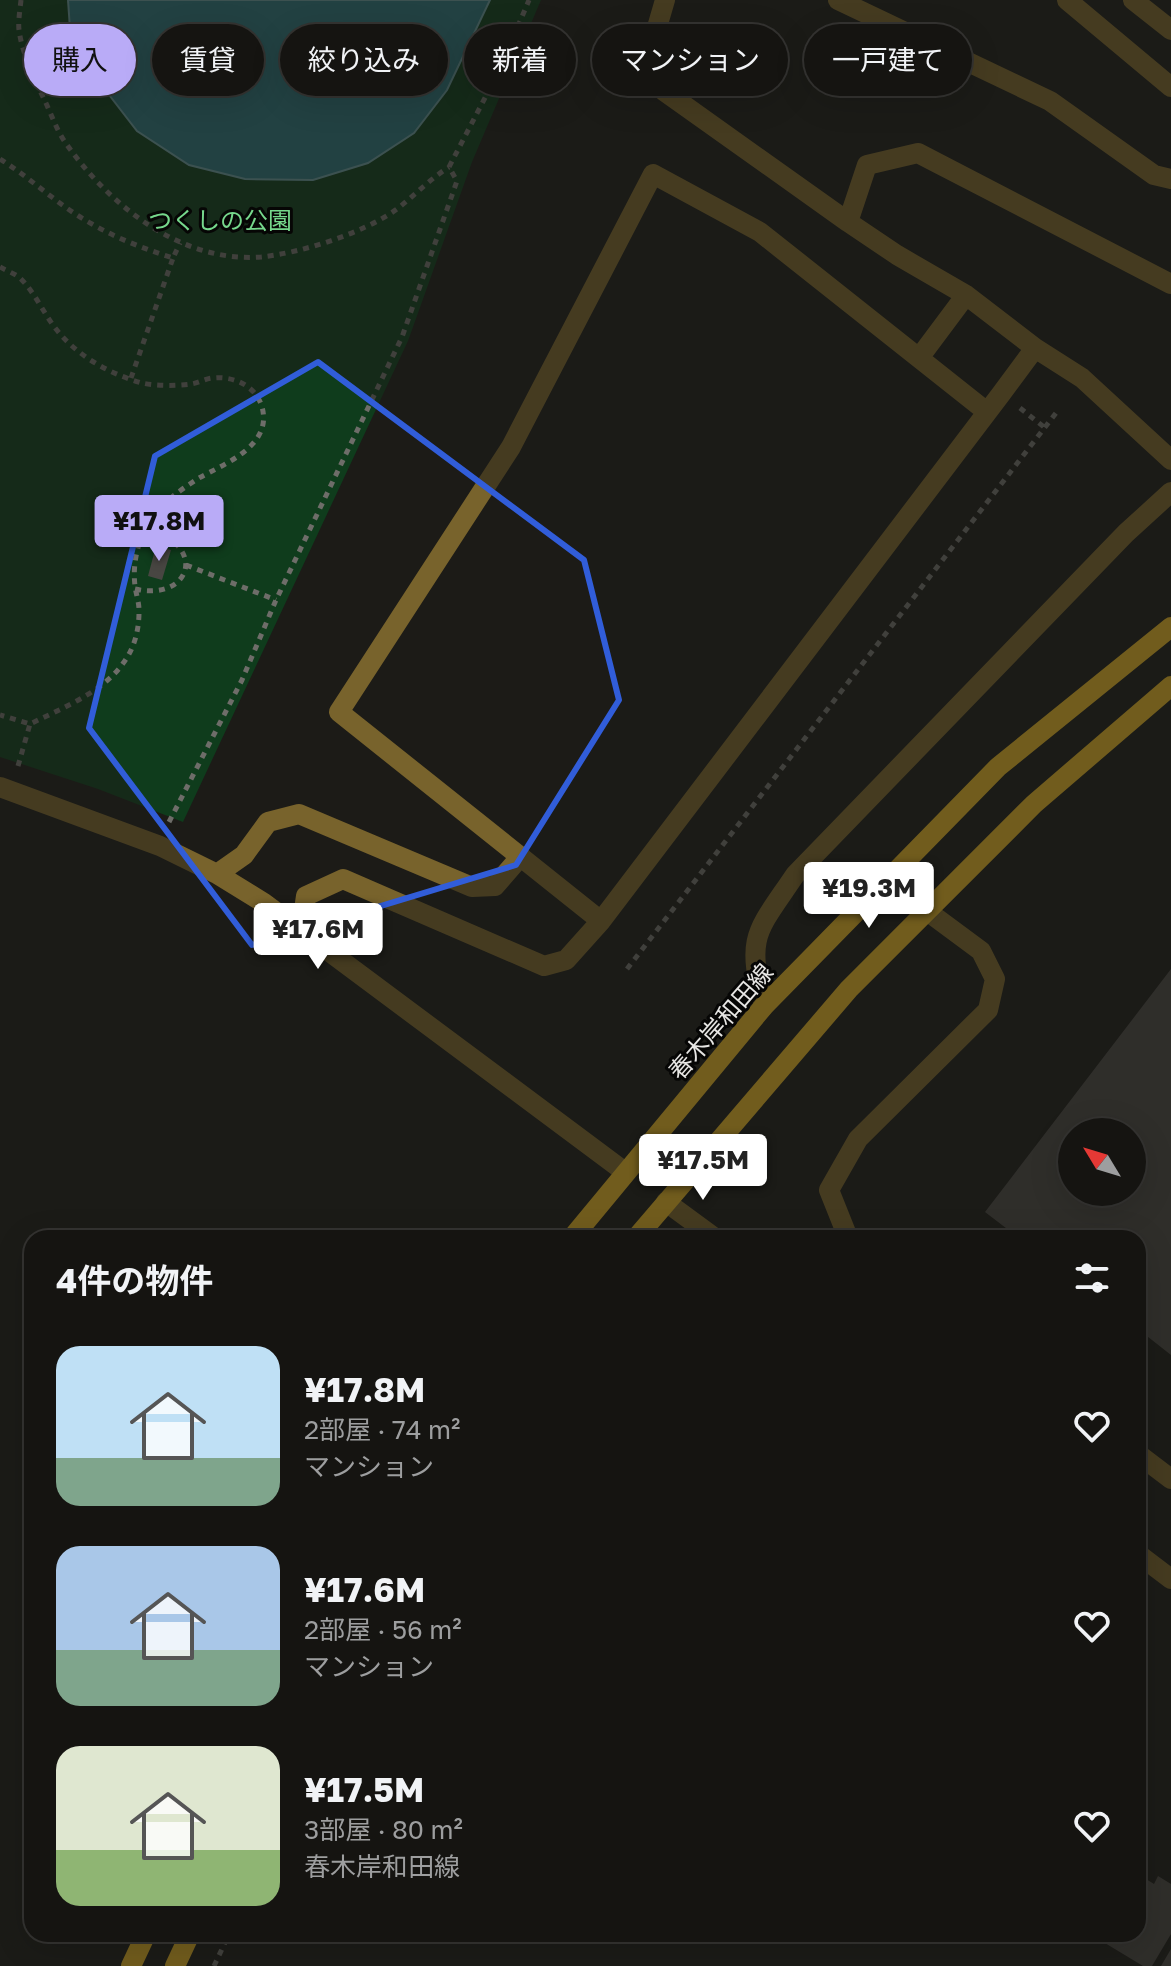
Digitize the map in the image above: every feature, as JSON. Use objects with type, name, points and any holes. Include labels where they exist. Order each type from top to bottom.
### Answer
[{"type":"main road","name":"春木岸和田線","points":[[578,1230],[764,1006],[998,767],[1171,627]]},
{"type":"main road","points":[[643,1230],[849,989],[1034,804],[1171,686]]},
{"type":"main road","points":[[131,1966],[142,1942]]},
{"type":"main road","points":[[175,1966],[186,1942]]},
{"type":"street","points":[[665,0],[651,48],[664,91],[848,222],[966,295],[1035,348],[1082,378],[1171,460]]},
{"type":"street","points":[[838,0],[1050,101],[1154,175],[1171,179]]},
{"type":"street","points":[[1067,0],[1171,87]]},
{"type":"street","points":[[1133,0],[1171,30]]},
{"type":"street","points":[[848,222],[867,165],[918,153],[1171,284]]},
{"type":"street","points":[[601,921],[339,712],[511,447],[653,174],[760,232],[987,412]]},
{"type":"street","points":[[919,358],[966,295]]},
{"type":"street","points":[[301,931],[306,896],[343,879],[544,966],[566,960],[601,921],[1035,348]]},
{"type":"street","points":[[764,1006],[754,959],[757,932],[795,875],[1115,544],[1171,492]]},
{"type":"street","points":[[5,788],[160,846],[217,874],[264,903],[625,1172]]},
{"type":"street","points":[[217,874],[244,855],[268,822],[299,814],[472,887],[495,886],[521,856]]},
{"type":"street","points":[[845,1230],[829,1190],[858,1139],[988,1010],[995,979],[981,951],[927,911]]},
{"type":"street","points":[[666,1202],[704,1230]]},
{"type":"street","points":[[1146,1460],[1171,1479]]},
{"type":"street","points":[[1146,1560],[1171,1579]]},
{"type":"path","points":[[21,0],[19,31],[35,79],[63,140],[100,188],[153,228],[180,243],[218,254],[260,257],[333,241],[395,210],[449,167],[500,69],[529,0]]},
{"type":"path","points":[[0,159],[91,224],[129,243],[173,258]]},
{"type":"path","points":[[160,846],[242,680],[276,600],[402,337],[457,181],[449,167]]},
{"type":"path","points":[[131,379],[180,243]]},
{"type":"path","points":[[0,267],[20,278],[58,332],[91,361],[146,384],[190,384],[213,377],[231,378],[250,387],[262,407],[262,425],[255,442],[237,458],[198,479],[161,506],[144,529],[134,575],[139,608],[136,639],[118,670],[90,695],[30,724],[0,715]]},
{"type":"path","points":[[627,969],[1059,409]]},
{"type":"path","points":[[135,589],[157,592],[171,588],[186,565],[186,555],[177,543],[166,534],[144,529]]},
{"type":"path","points":[[186,565],[276,600]]},
{"type":"path","points":[[5,788],[30,724]]},
{"type":"path","points":[[214,1966],[225,1942]]},
{"type":"highlighted area","points":[[318,362],[584,560],[619,700],[516,865],[252,945],[89,728],[155,456]]},
{"type":"green space","name":"つくしの公園","points":[[0,0],[541,0],[531,24],[464,24],[464,96],[500,96],[472,162],[408,341],[183,822],[98,789],[0,757]]},
{"type":"water","points":[[68,0],[490,0],[479,24],[464,24],[464,54],[448,88],[448,24],[280,24],[280,96],[442,96],[414,133],[368,163],[313,180],[245,179],[189,165],[137,131],[110,96],[136,96],[136,24],[70,24]]},
{"type":"building","points":[[156,546],[171,550],[162,580],[148,576]]},
{"type":"building","points":[[1171,969],[1171,1355],[1146,1335],[1146,1230],[1009,1230],[985,1212]]},
{"type":"building","points":[[1158,1876],[1171,1884],[1171,1934],[1152,1966],[1143,1966],[1103,1942],[1146,1942],[1146,1879],[1154,1884]]},
{"type":"building","points":[[1171,1949],[1171,1966],[1161,1966]]}]
